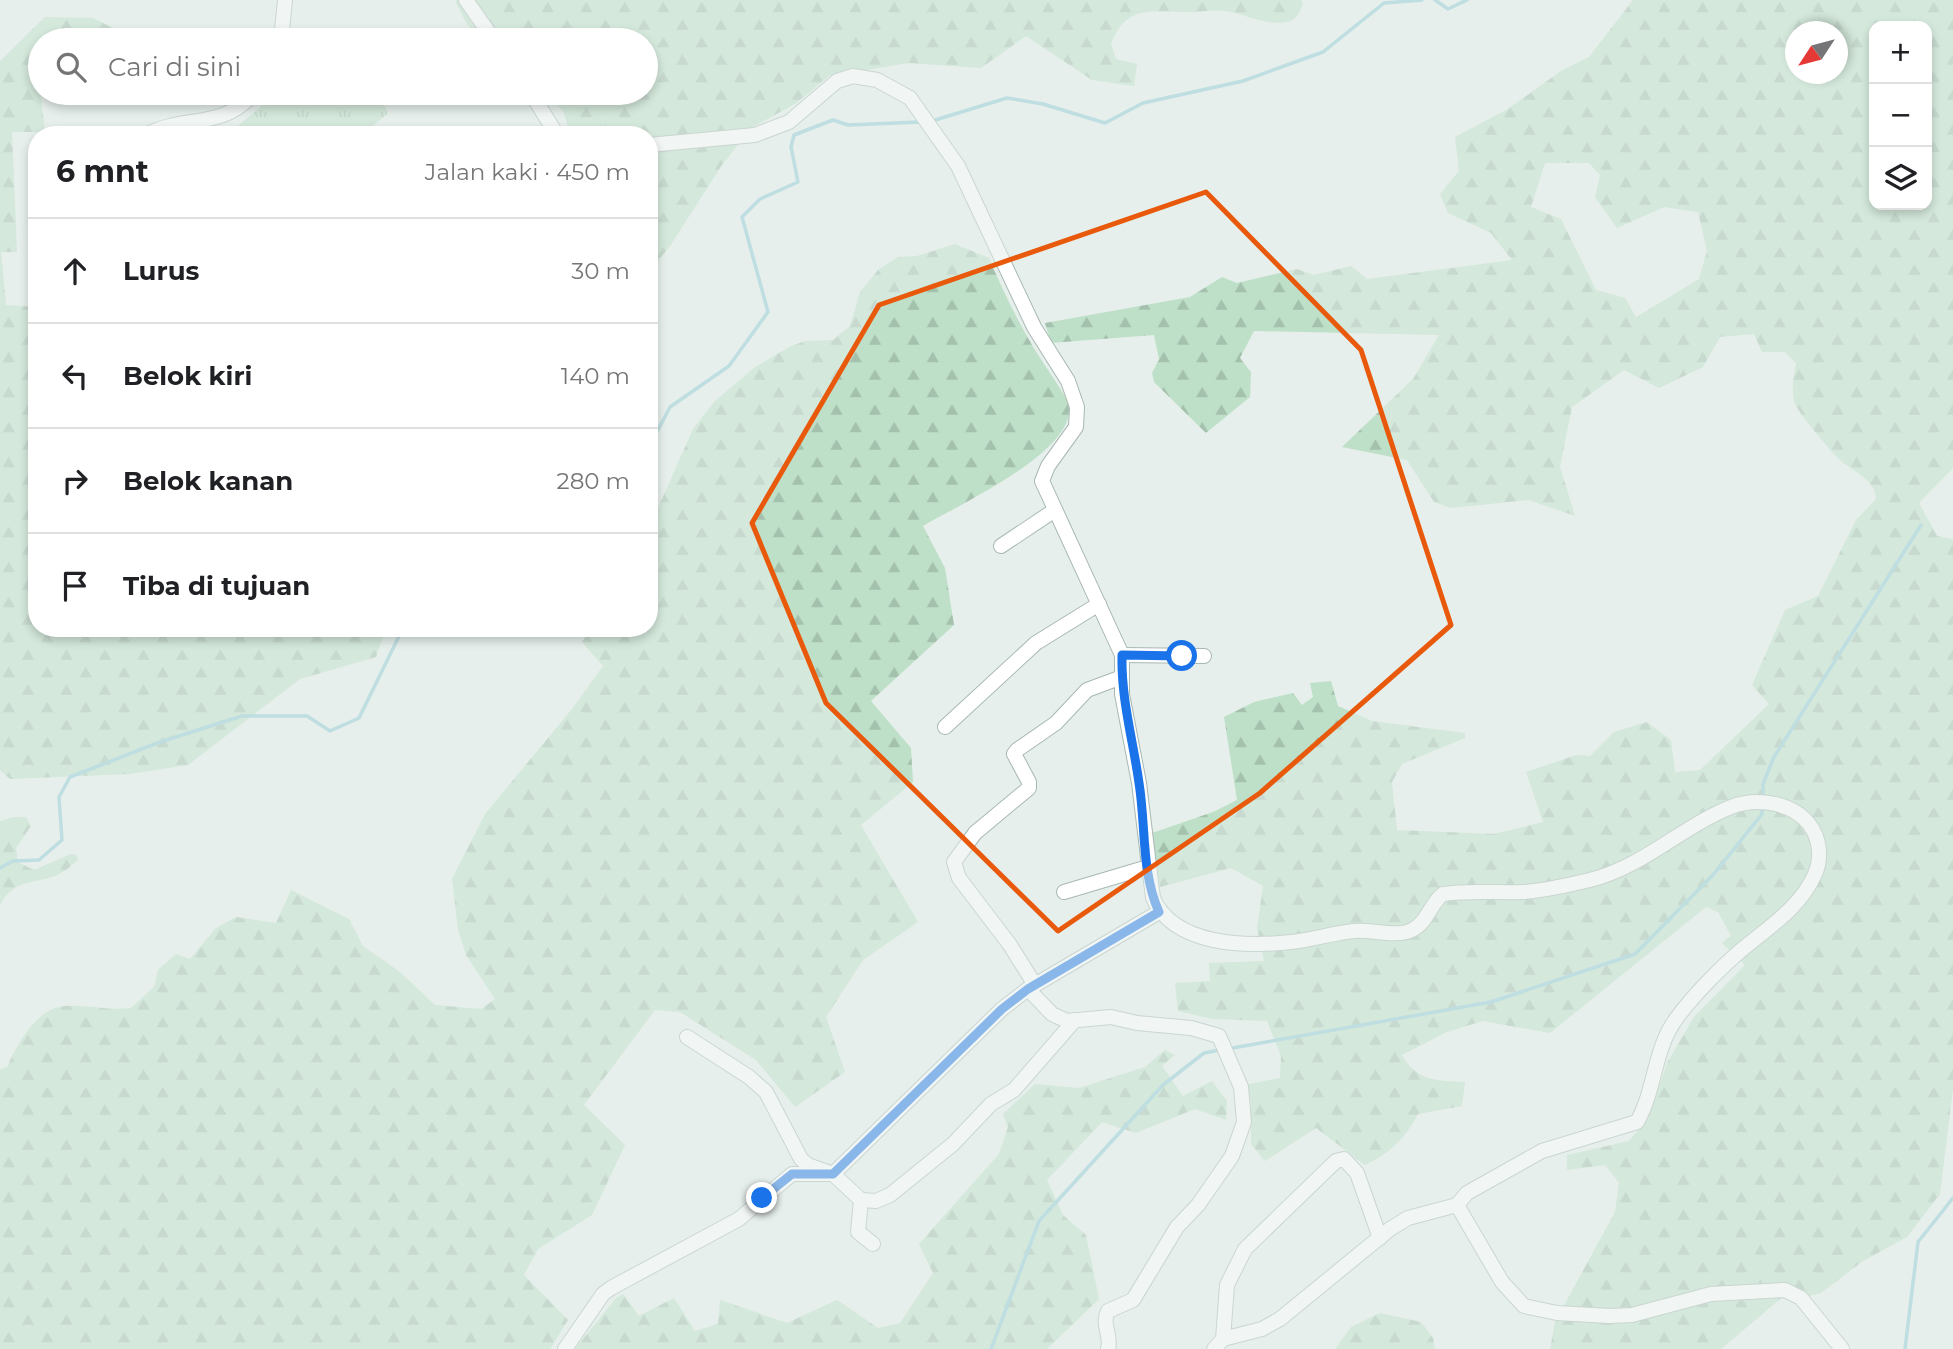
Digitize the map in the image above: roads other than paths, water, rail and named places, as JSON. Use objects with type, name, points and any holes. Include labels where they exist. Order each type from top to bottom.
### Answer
[{"type":"street","points":[[282,28],[285,0]]},
{"type":"street","points":[[466,0],[486,28]]},
{"type":"street","points":[[658,144],[755,135],[789,121],[838,81],[853,76],[887,84],[910,98],[933,128],[970,189],[1034,327],[1074,394],[1076,427],[1048,466],[1042,481],[1122,655],[1122,677],[1139,783],[1148,867],[1153,898],[1159,912],[1203,937],[1230,942],[1290,942],[1361,930],[1401,934],[1417,927],[1443,894],[1525,892],[1609,874],[1648,856],[1732,807],[1766,803],[1798,813],[1814,830],[1819,849],[1815,874],[1790,910],[1739,953],[1676,1020],[1660,1053],[1637,1122],[1542,1151],[1467,1193],[1457,1205],[1408,1218],[1280,1319],[1262,1329],[1218,1344],[1227,1285],[1245,1250],[1336,1161],[1344,1159],[1357,1173],[1380,1238]]},
{"type":"street","points":[[173,126],[225,116],[239,105]]},
{"type":"street","points":[[538,105],[551,126]]},
{"type":"street","points":[[1001,546],[1055,510]]},
{"type":"street","points":[[945,727],[1036,643],[1099,604]]},
{"type":"street","points":[[1122,655],[1204,656]]},
{"type":"street","points":[[1108,1349],[1109,1337],[1104,1324],[1108,1311],[1133,1300],[1177,1227],[1198,1205],[1232,1156],[1244,1122],[1241,1087],[1219,1036],[1191,1028],[1137,1023],[1111,1017],[1067,1021],[1052,1014],[1032,987],[1010,945],[959,878],[954,862],[975,833],[1029,788],[1029,782],[1014,754],[1017,750],[1056,723],[1087,690],[1122,677]]},
{"type":"street","points":[[1064,892],[1148,867]]},
{"type":"street","points":[[565,1349],[603,1294],[620,1282],[739,1219],[792,1174],[833,1174],[992,1018],[1032,987],[1159,912]]},
{"type":"street","points":[[687,1037],[758,1084],[772,1101],[801,1159],[816,1169],[833,1174],[861,1200],[883,1199],[953,1144],[991,1104],[1014,1090],[1075,1020]]},
{"type":"street","points":[[861,1200],[858,1232],[873,1244]]},
{"type":"street","points":[[1457,1205],[1502,1282],[1524,1306],[1557,1313],[1632,1315],[1711,1294],[1785,1290],[1801,1298],[1842,1349]]},
{"type":"waterway","points":[[932,121],[1007,98],[1043,104],[1105,123],[1143,103],[1243,81],[1323,52],[1384,3],[1422,0]]},
{"type":"waterway","points":[[1435,0],[1448,9],[1467,0]]},
{"type":"waterway","points":[[658,430],[670,407],[729,366],[768,312],[742,217],[760,199],[798,182],[791,147],[794,135],[833,120],[848,125],[921,122]]},
{"type":"waterway","points":[[1763,800],[1763,784],[1774,757],[1921,525]]},
{"type":"waterway","points":[[0,868],[13,861],[39,860],[62,840],[59,797],[70,777],[160,742],[242,716],[307,716],[330,731],[359,718],[399,637]]},
{"type":"waterway","points":[[1227,1049],[1491,1002],[1635,954],[1713,875],[1762,814],[1762,808]]},
{"type":"waterway","points":[[991,1349],[1039,1221],[1163,1085],[1204,1053],[1220,1050]]},
{"type":"waterway","points":[[1905,1349],[1918,1242],[1953,1198]]}]
